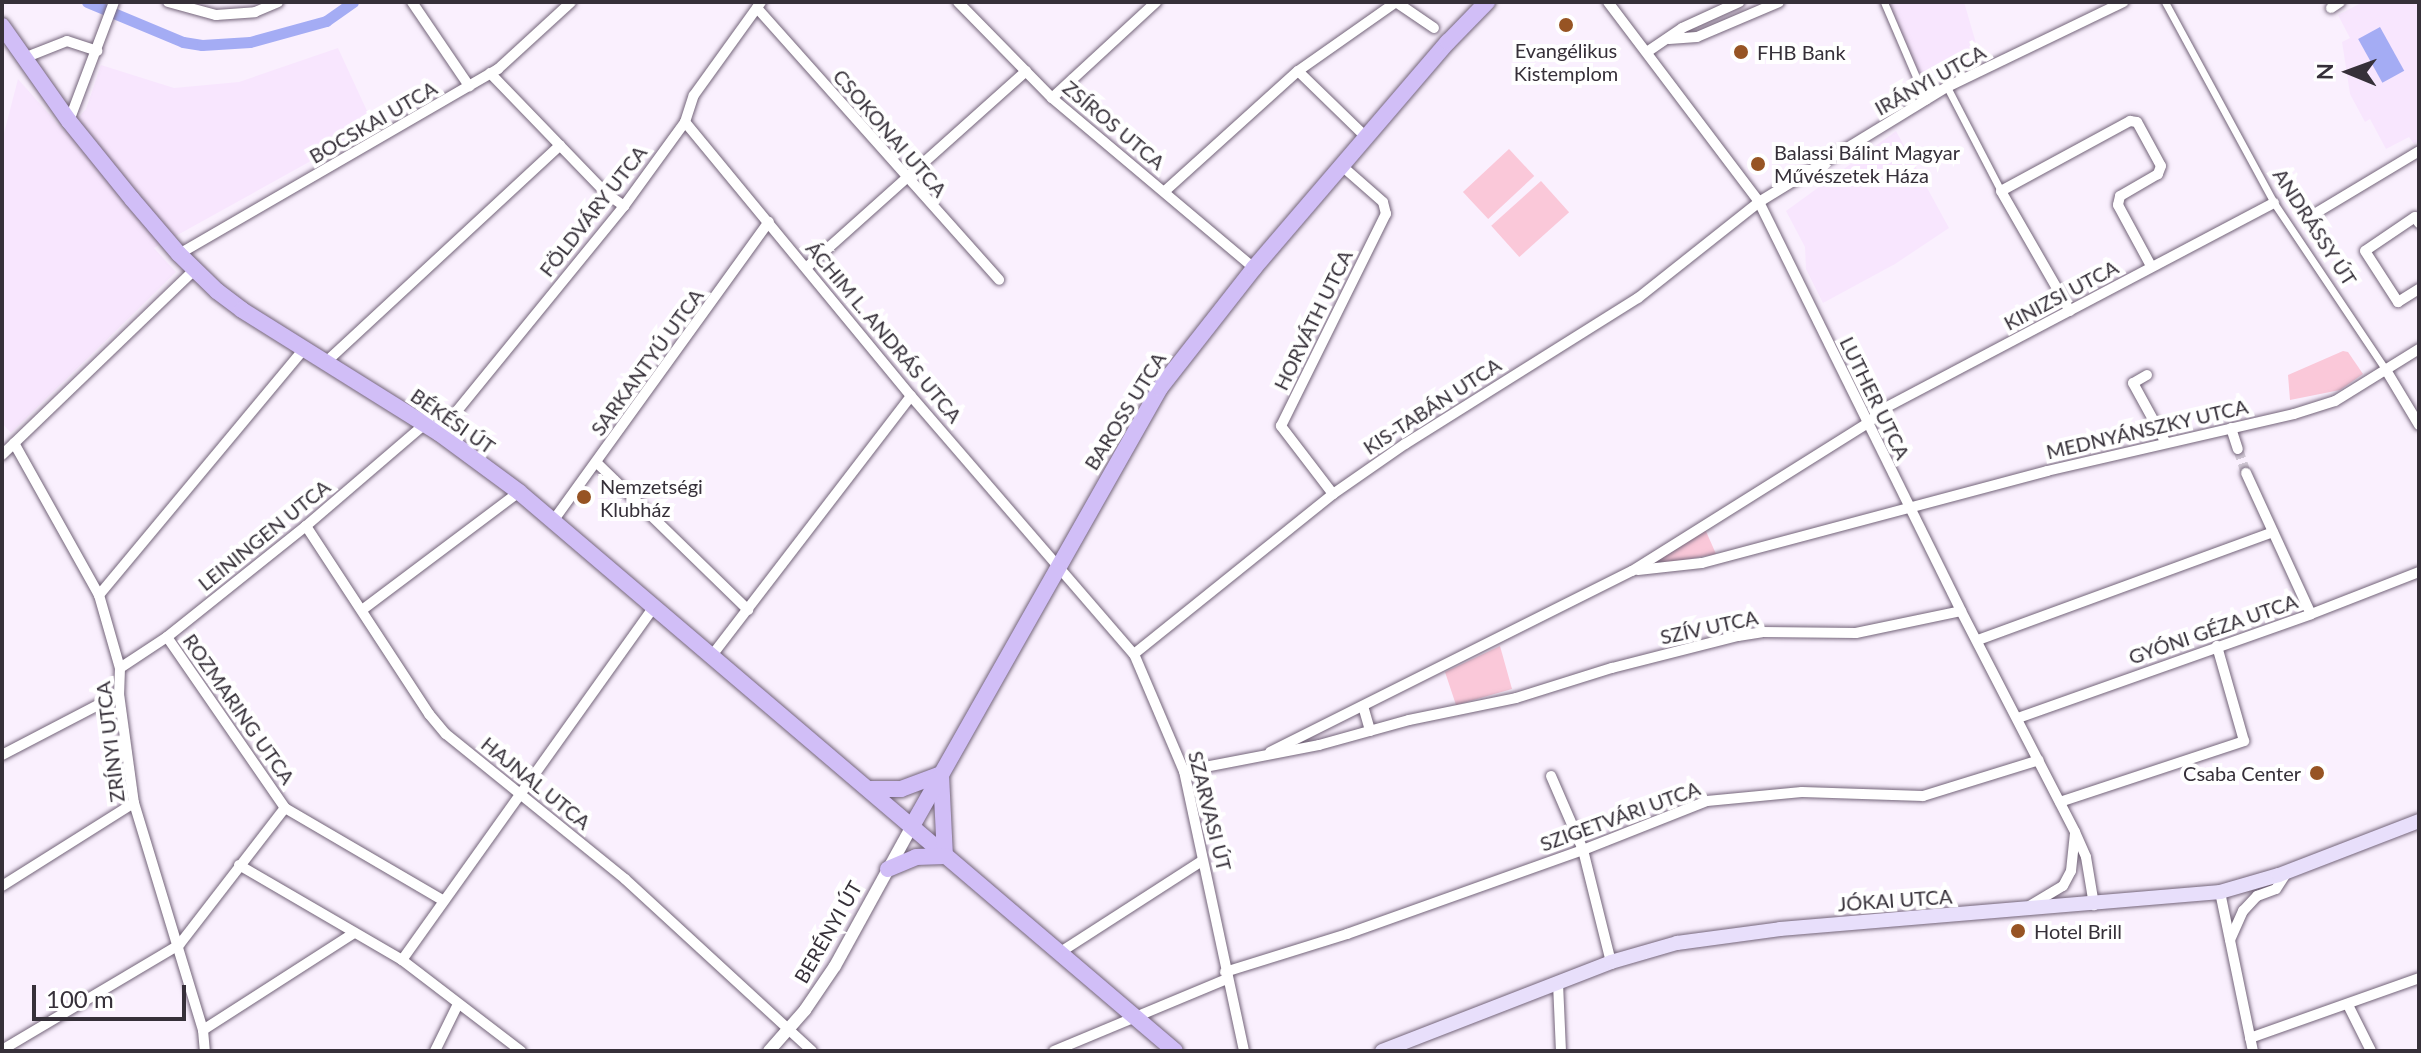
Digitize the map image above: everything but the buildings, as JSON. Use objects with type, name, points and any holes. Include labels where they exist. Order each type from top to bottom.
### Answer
[{"type":"main road","name":"BAROSS UTCA","points":[[912,826],[1160,388],[1254,268],[1434,58],[1487,2]]},
{"type":"main road","name":"BÉKÉSI ÚT","points":[[2,26],[69,121],[194,270],[242,310],[439,433],[519,492],[912,826]]},
{"type":"main road","points":[[869,789],[901,789],[941,774],[945,856]]},
{"type":"main road","name":"JÓKAI UTCA","points":[[1382,1051],[1611,962],[1677,943],[1723,935],[2220,892],[2287,872],[2419,821]]},
{"type":"main road","points":[[912,826],[1175,1051]]},
{"type":"main road","points":[[888,869],[916,857],[945,856]]},
{"type":"street","points":[[69,121],[114,2]]},
{"type":"street","points":[[168,2],[216,15],[255,12],[278,2]]},
{"type":"street","points":[[412,2],[469,86]]},
{"type":"street","name":"BOCSKAI UTCA","points":[[179,254],[490,73],[571,2]]},
{"type":"street","points":[[1052,98],[1156,2]]},
{"type":"street","points":[[1165,191],[1298,71],[1396,2],[1434,28]]},
{"type":"street","name":"LUTHER UTCA","points":[[1608,2],[1759,202],[1961,611],[2075,832],[2086,857],[2094,905]]},
{"type":"street","points":[[1647,52],[1682,28],[1739,2]]},
{"type":"street","points":[[1669,39],[1697,37],[1779,2]]},
{"type":"street","points":[[1884,2],[1926,100]]},
{"type":"street","name":"IRÁNYI UTCA","points":[[1759,202],[1947,87],[2124,2]]},
{"type":"street","name":"ANDRÁSSY ÚT","points":[[2165,2],[2274,203],[2386,370],[2419,425]]},
{"type":"street","name":"ZSÍROS UTCA","points":[[960,3],[1052,98],[1254,268]]},
{"type":"street","name":"FÖLDVÁRY UTCA","points":[[439,433],[624,206],[685,122],[694,95],[759,5]]},
{"type":"street","name":"CSOKONAI UTCA","points":[[759,5],[905,179],[999,280]]},
{"type":"street","points":[[24,58],[67,41],[97,51]]},
{"type":"street","points":[[807,267],[1026,71]]},
{"type":"street","points":[[1298,71],[1367,138]]},
{"type":"street","points":[[490,73],[607,194],[624,206]]},
{"type":"street","points":[[1947,87],[2001,191],[2070,311]]},
{"type":"street","points":[[2001,191],[2130,121],[2137,122],[2161,166],[2158,174],[2120,196],[2118,205],[2151,266]]},
{"type":"street","name":"ÁCHIM L. ANDRÁS UTCA","points":[[685,122],[911,396],[1058,564]]},
{"type":"street","points":[[326,362],[560,145]]},
{"type":"street","points":[[2316,213],[2419,151]]},
{"type":"street","name":"HORVÁTH UTCA","points":[[1333,494],[1281,426],[1386,214],[1383,202],[1342,166]]},
{"type":"street","name":"KIS-TABÁN UTCA","points":[[1134,654],[1333,494],[1417,436],[1638,298],[1759,202]]},
{"type":"street","name":"KINIZSI UTCA","points":[[1632,571],[1868,423],[1883,409],[2274,203]]},
{"type":"street","points":[[2419,223],[2415,217],[2365,251],[2398,302],[2419,289]]},
{"type":"street","name":"SARKANTYÚ UTCA","points":[[553,521],[769,222]]},
{"type":"street","points":[[2,455],[194,270]]},
{"type":"street","points":[[99,595],[305,348]]},
{"type":"street","name":"MEDNYÁNSZKY UTCA","points":[[1632,571],[1702,563],[1909,506],[2335,401],[2419,349]]},
{"type":"street","points":[[2147,375],[2133,383],[2166,443]]},
{"type":"street","points":[[713,654],[911,396]]},
{"type":"street","name":"LEININGEN UTCA","points":[[120,668],[167,637],[306,526],[425,424]]},
{"type":"street","points":[[2231,428],[2238,449]]},
{"type":"street","name":"ZRÍNYI UTCA","points":[[14,443],[99,595],[120,668],[119,694],[134,803],[179,945],[203,1030],[205,1051]]},
{"type":"street","points":[[597,463],[748,610]]},
{"type":"street","points":[[2246,473],[2311,614]]},
{"type":"street","points":[[362,610],[519,492]]},
{"type":"street","name":"HAJNAL UTCA","points":[[306,526],[446,734],[625,879],[812,1051]]},
{"type":"street","points":[[1978,640],[2273,532]]},
{"type":"street","name":"SZARVASI ÚT","points":[[1058,564],[1134,654],[1184,771],[1244,1051]]},
{"type":"street","points":[[1184,771],[1270,752],[1632,571]]},
{"type":"street","name":"GYÓNI GÉZA UTCA","points":[[2018,718],[2311,614],[2419,572]]},
{"type":"street","points":[[402,960],[655,605]]},
{"type":"street","name":"SZÍV UTCA","points":[[1270,752],[1319,745],[1516,698],[1612,668],[1738,636],[1762,632],[1856,633],[1894,628],[1961,611]]},
{"type":"street","name":"ROZMARING UTCA","points":[[167,637],[285,808],[444,901]]},
{"type":"street","points":[[2060,802],[2244,741],[2217,646]]},
{"type":"street","points":[[2,755],[119,694]]},
{"type":"street","points":[[1363,706],[1370,731]]},
{"type":"street","name":"SZIGETVÁRI UTCA","points":[[1054,1051],[1226,976],[1583,850],[1707,801],[1802,792],[1923,796],[2039,760]]},
{"type":"street","points":[[1551,776],[1583,850],[1611,962]]},
{"type":"street","points":[[2,886],[134,803]]},
{"type":"street","points":[[2,1050],[179,945],[285,808]]},
{"type":"street","name":"BERÉNYI ÚT","points":[[769,1051],[789,1030],[835,966],[912,826]]},
{"type":"street","points":[[2018,911],[2050,897],[2063,886],[2071,871],[2075,832]]},
{"type":"street","points":[[1059,953],[1202,861]]},
{"type":"street","points":[[239,865],[402,960],[521,1051]]},
{"type":"street","points":[[2230,940],[2243,911],[2257,896],[2276,889],[2287,872]]},
{"type":"street","points":[[2220,892],[2253,1051]]},
{"type":"street","points":[[203,1030],[354,933]]},
{"type":"street","points":[[2250,1038],[2419,978]]},
{"type":"street","points":[[1558,983],[1561,1051]]},
{"type":"street","points":[[435,1051],[458,1004]]},
{"type":"street","points":[[2348,1005],[2371,1051]]},
{"type":"shaded area","points":[[1888,2],[1964,2],[1980,57],[1921,83]]},
{"type":"shaded area","points":[[2363,2],[2419,2],[2419,141],[2414,144],[2409,137],[2386,149],[2370,119],[2365,122],[2350,94],[2342,42],[2350,38],[2338,15]]},
{"type":"shaded area","points":[[338,48],[374,126],[154,248],[176,272],[11,433],[2,423],[2,141],[18,79],[65,132],[86,109],[101,65],[174,88],[239,82]]},
{"type":"shaded area","points":[[1896,131],[1949,228],[1895,264],[1823,303],[1806,269],[1805,247],[1786,211]]},
{"type":"shaded area","points":[[1509,149],[1534,176],[1488,219],[1463,192]]},
{"type":"shaded area","points":[[1541,181],[1569,212],[1519,257],[1491,226]]},
{"type":"shaded area","points":[[2343,351],[2348,352],[2363,374],[2340,390],[2290,400],[2288,375]]},
{"type":"shaded area","points":[[1705,529],[1716,554],[1657,565],[1654,560]]},
{"type":"shaded area","points":[[1500,646],[1512,689],[1456,705],[1445,672]]},
{"type":"water","points":[[2380,27],[2404,71],[2382,83],[2358,39]]},
{"type":"waterway","points":[[87,2],[183,42],[202,45],[250,42],[326,21],[353,2]]},
{"type":"tunnel","points":[[2238,449],[2246,473]]},
{"type":"place","name":"Evangélikus Kistemplom","points":[[1566,25]]},
{"type":"place","name":"FHB Bank","points":[[1741,52]]},
{"type":"place","name":"Balassi Bálint Magyar Művészetek Háza","points":[[1758,164]]},
{"type":"place","name":"Nemzetségi Klubház","points":[[584,497]]},
{"type":"place","name":"Csaba Center","points":[[2317,773]]},
{"type":"place","name":"Hotel Brill","points":[[2018,931]]}]
